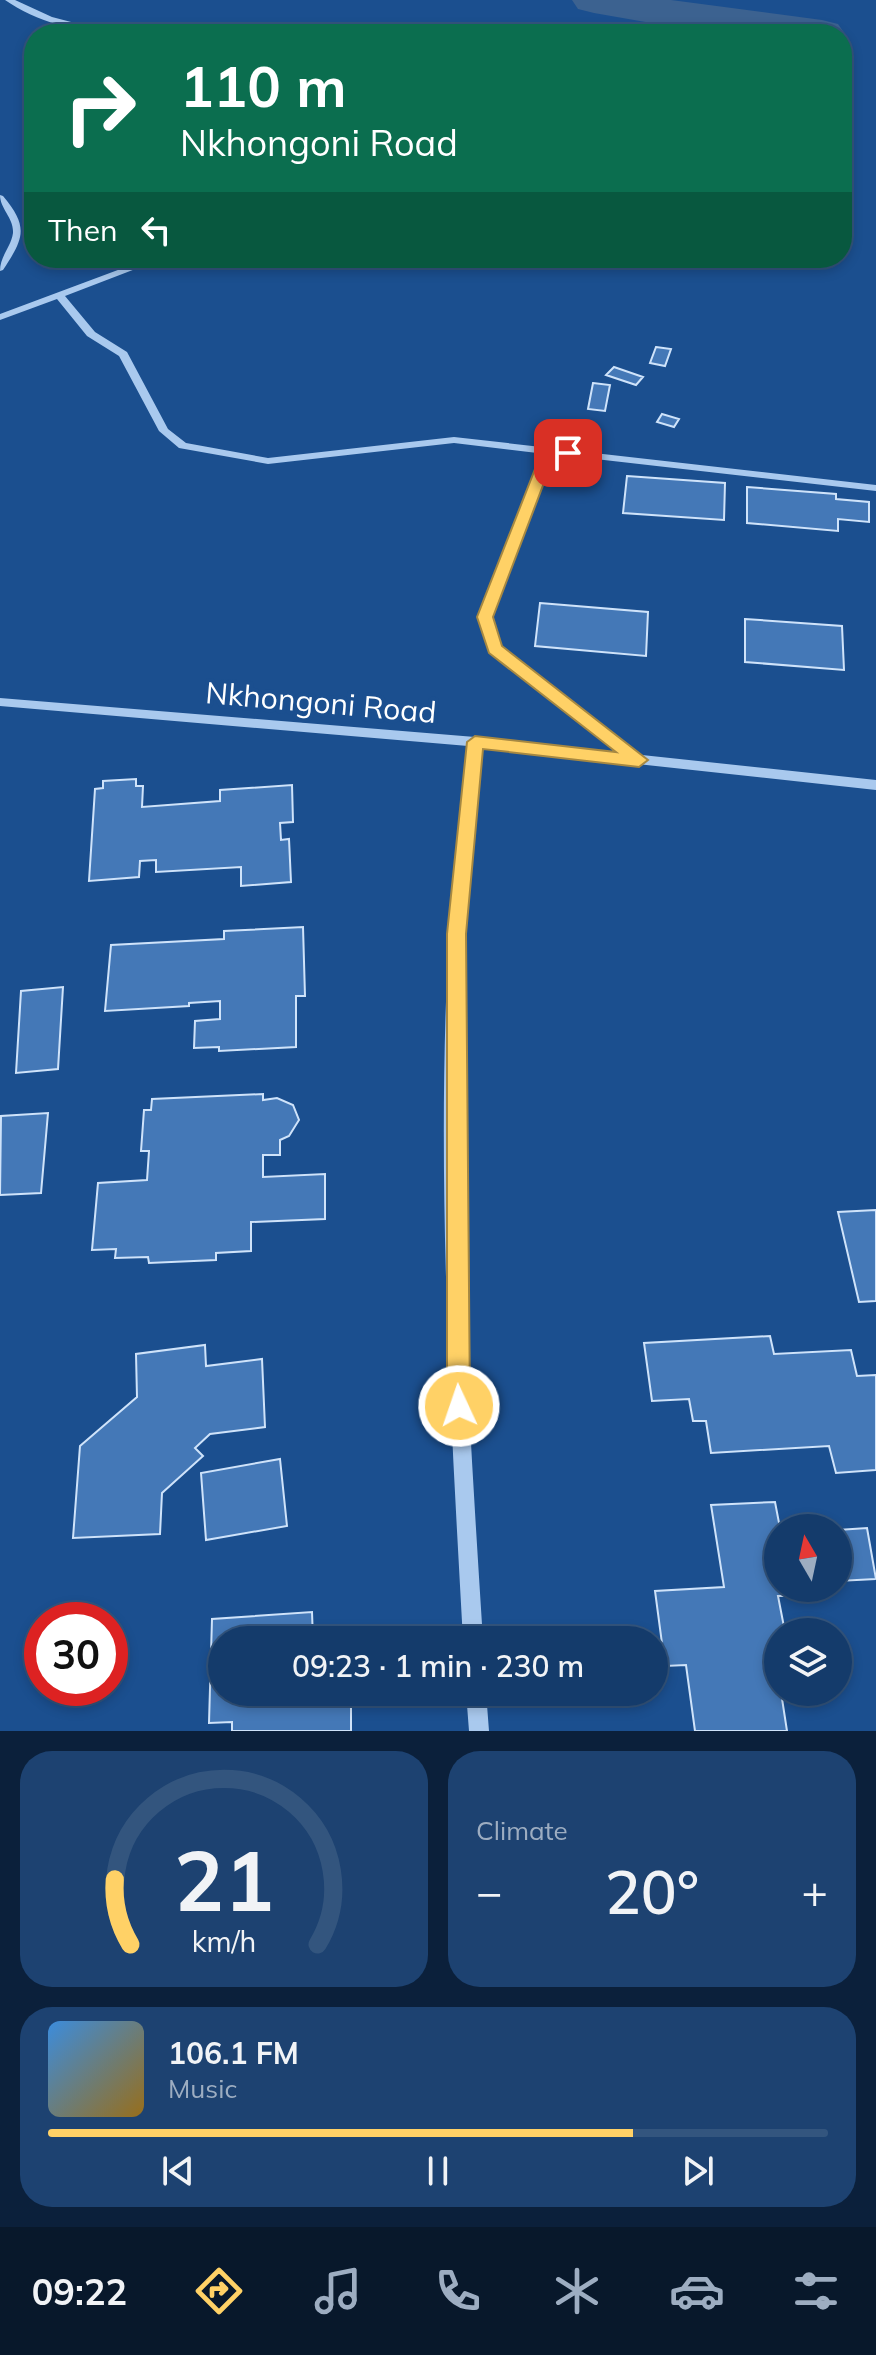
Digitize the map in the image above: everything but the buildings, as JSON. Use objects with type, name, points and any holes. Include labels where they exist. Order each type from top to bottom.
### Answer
[{"type":"street","points":[[9,0],[49,19],[70,24]]},
{"type":"street","points":[[0,198],[18,221],[18,233],[0,268]]},
{"type":"street","points":[[0,317],[133,268]]},
{"type":"street","points":[[60,296],[91,334],[123,354],[164,431],[183,446],[268,461],[454,440],[876,488]]},
{"type":"street","points":[[568,453],[544,464],[485,617],[495,649],[639,760]]},
{"type":"street","name":"Nkhongoni Road","points":[[0,702],[475,742],[876,785]]},
{"type":"street","points":[[472,1626],[457,1377],[456,934],[475,742]]},
{"type":"street","points":[[477,1706],[479,1731]]},
{"type":"waterway","points":[[594,0],[742,24]]},
{"type":"route","points":[[459,1406],[456,934],[475,742],[639,760],[495,649],[485,617],[544,464],[568,453]]}]
